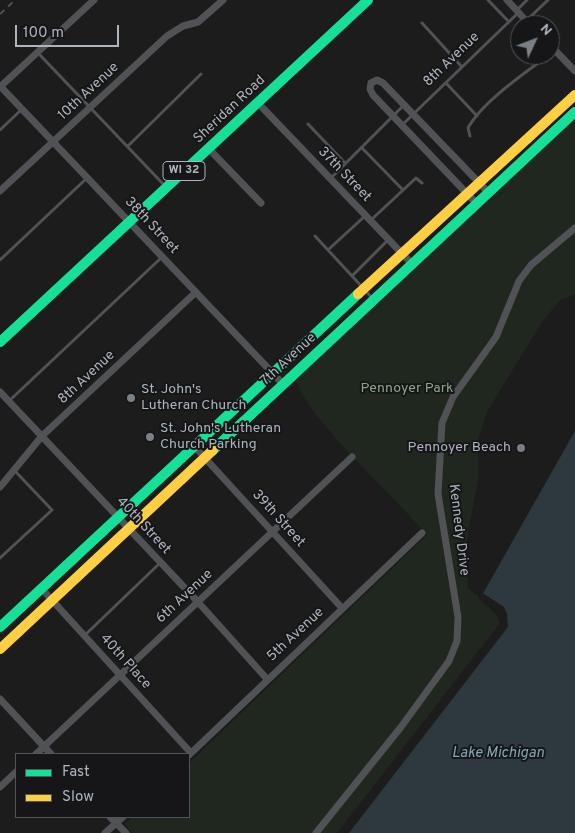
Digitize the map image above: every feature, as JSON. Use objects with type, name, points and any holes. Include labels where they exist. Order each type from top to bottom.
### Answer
[{"type":"street","points":[[0,86],[94,0]]},
{"type":"street","name":"10th Avenue","points":[[0,191],[167,36],[183,26],[198,22],[222,0]]},
{"type":"street","name":"Sheridan Road","points":[[0,342],[368,0]]},
{"type":"street","points":[[507,0],[520,15]]},
{"type":"street","points":[[560,59],[575,72]]},
{"type":"street","points":[[476,204],[373,95],[370,88],[371,83],[377,80],[383,82],[488,192]]},
{"type":"street","name":"38th Street","points":[[0,86],[283,384]]},
{"type":"street","name":"7th Avenue","points":[[0,627],[116,517],[274,374],[575,95]]},
{"type":"street","name":"37th Street","points":[[258,103],[412,264]]},
{"type":"street","name":"7th Avenue","points":[[0,648],[575,112]]},
{"type":"street","points":[[208,148],[261,203]]},
{"type":"street","name":"Kennedy Drive","points":[[316,833],[400,727],[449,661],[457,641],[458,616],[438,494],[442,423],[453,397],[496,337],[519,281],[531,265],[575,228]]},
{"type":"street","name":"8th Avenue","points":[[0,486],[42,436],[196,292]]},
{"type":"street","name":"40th Street","points":[[0,392],[128,530],[198,602],[267,679]]},
{"type":"street","name":"39th Street","points":[[194,446],[342,608]]},
{"type":"street","name":"6th Avenue","points":[[37,753],[352,457]]},
{"type":"street","name":"5th Avenue","points":[[190,754],[422,533]]},
{"type":"street","name":"40th Place","points":[[41,588],[189,753]]},
{"type":"street","points":[[0,699],[50,753]]},
{"type":"street","points":[[0,787],[15,773]]},
{"type":"street","points":[[111,818],[126,833]]},
{"type":"street","points":[[105,833],[122,818]]},
{"type":"lane","points":[[488,0],[509,22]]},
{"type":"lane","name":"8th Avenue","points":[[402,125],[509,22],[527,0]]},
{"type":"lane","points":[[535,15],[548,0]]},
{"type":"lane","points":[[422,23],[462,67]]},
{"type":"lane","points":[[37,53],[166,187]]},
{"type":"lane","points":[[470,136],[468,128],[477,116],[534,65]]},
{"type":"lane","points":[[128,146],[201,74]]},
{"type":"lane","points":[[446,83],[477,116]]},
{"type":"lane","points":[[330,179],[405,105]]},
{"type":"lane","points":[[0,130],[22,109]]},
{"type":"lane","points":[[308,124],[346,163]]},
{"type":"lane","points":[[361,148],[403,190]]},
{"type":"lane","points":[[0,260],[88,178]]},
{"type":"lane","points":[[329,249],[416,178],[422,183]]},
{"type":"lane","points":[[316,236],[373,299]]},
{"type":"lane","points":[[352,276],[388,239]]},
{"type":"lane","points":[[9,401],[162,257]]},
{"type":"lane","points":[[0,558],[52,510],[14,470]]},
{"type":"lane","points":[[84,636],[160,563]]},
{"type":"green space","name":"Pennoyer Park","points":[[575,117],[575,295],[560,300],[542,322],[487,412],[478,440],[478,479],[465,551],[468,588],[498,612],[503,623],[339,833],[132,833],[125,824],[132,818],[190,818],[190,762],[427,535],[332,434],[314,412],[302,393],[296,378]]},
{"type":"water","name":"Lake Michigan","points":[[575,431],[575,833],[339,833],[502,623],[498,612],[481,597]]},
{"type":"pier","points":[[481,592],[504,607],[507,614],[508,627],[349,833],[337,833],[500,623],[496,614],[479,599]]},
{"type":"railway","points":[[0,14],[15,0]]},
{"type":"traffic: fast","points":[[0,342],[368,0]]},
{"type":"traffic: fast","points":[[213,450],[575,112]]},
{"type":"traffic: fast","points":[[0,627],[358,294]]},
{"type":"traffic: slow","points":[[358,294],[575,95]]},
{"type":"traffic: slow","points":[[0,649],[213,450]]},
{"type":"place","name":"St. John's Lutheran Church","points":[[131,398]]},
{"type":"place","name":"St. John's Lutheran Church Parking","points":[[150,437]]},
{"type":"place","name":"Pennoyer Beach","points":[[521,448]]}]
